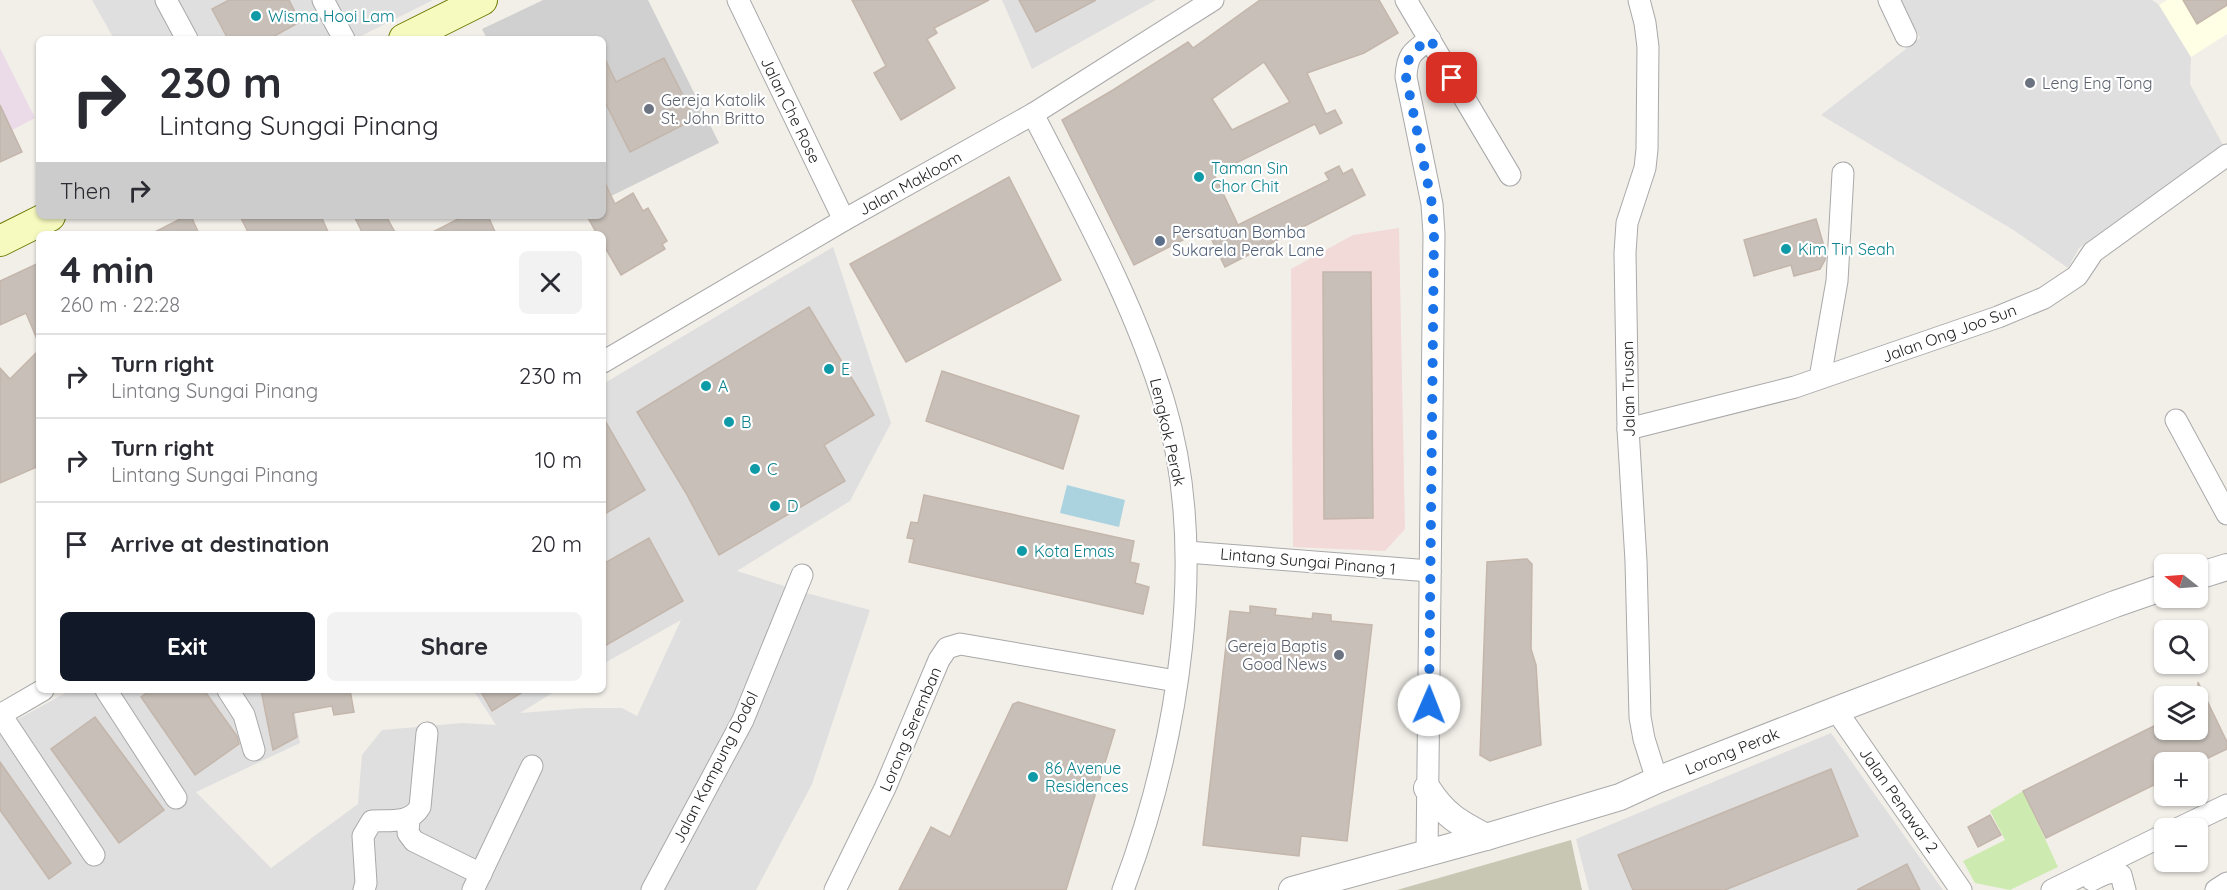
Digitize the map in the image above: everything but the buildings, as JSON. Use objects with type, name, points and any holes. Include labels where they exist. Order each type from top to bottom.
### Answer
[{"type":"main road","points":[[410,36],[482,0]]},
{"type":"main road","points":[[0,241],[44,219]]},
{"type":"street","points":[[166,0],[186,36]]},
{"type":"street","points":[[323,0],[342,36]]},
{"type":"street","name":"Jalan Che Rose","points":[[738,0],[844,220]]},
{"type":"street","name":"Jalan Makloom","points":[[606,360],[844,220],[1033,114],[1214,0]]},
{"type":"street","points":[[1406,0],[1510,175]]},
{"type":"street","name":"Jalan Trusan","points":[[1640,0],[1648,47],[1647,149],[1644,168],[1627,223],[1625,253],[1628,429],[1636,561],[1641,717],[1644,739],[1657,780]]},
{"type":"street","points":[[1890,0],[1906,36]]},
{"type":"street","points":[[1427,854],[1434,234],[1432,204],[1406,77],[1407,60],[1415,49],[1430,39]]},
{"type":"street","name":"Lengkok Perak","points":[[1033,114],[1110,262],[1142,336],[1165,404],[1179,467],[1187,552],[1181,642],[1163,756],[1126,886]]},
{"type":"street","name":"Jalan Ong Joo Sun","points":[[1628,429],[1795,387],[1998,317],[2044,298],[2078,276],[2092,252],[2227,155]]},
{"type":"street","points":[[1820,378],[1837,281],[1843,173]]},
{"type":"street","points":[[2176,420],[2227,514]]},
{"type":"street","name":"Lintang Sungai Pinang 1","points":[[1187,552],[1430,571]]},
{"type":"street","points":[[2208,573],[2227,567]]},
{"type":"street","name":"Jalan Kampung Dodol","points":[[652,890],[743,720],[802,574]]},
{"type":"street","name":"Lorong Perak","points":[[1292,890],[1427,854],[1620,797],[1657,780],[1836,710],[2154,590]]},
{"type":"street","name":"Lorong Seremban","points":[[835,890],[885,788],[939,660],[947,648],[960,644],[1176,681]]},
{"type":"street","points":[[38,693],[0,715],[94,855]]},
{"type":"street","points":[[108,693],[176,798]]},
{"type":"street","points":[[230,693],[244,715],[254,750]]},
{"type":"street","name":"Jalan Penawar 2","points":[[1836,710],[1961,890]]},
{"type":"street","points":[[364,890],[366,883],[363,836],[367,828],[372,821],[409,819],[420,807],[427,733]]},
{"type":"street","points":[[409,819],[408,833],[414,841],[477,882],[532,766]]},
{"type":"street","points":[[1427,788],[1438,806],[1453,818],[1486,837]]},
{"type":"street","points":[[2200,818],[2227,805]]},
{"type":"street","points":[[2052,890],[2154,840]]},
{"type":"street","points":[[2071,890],[2105,873],[2115,872],[2121,875],[2125,890]]},
{"type":"street","points":[[2216,890],[2227,883]]},
{"type":"shaded area","points":[[92,0],[433,0],[361,36],[112,36]]},
{"type":"shaded area","points":[[543,0],[648,0],[719,143],[606,199],[606,36],[486,36],[482,29]]},
{"type":"shaded area","points":[[1002,0],[1156,0],[1032,69]]},
{"type":"shaded area","points":[[1900,0],[2152,0],[2159,5],[2191,57],[2190,84],[2224,147],[2079,248],[2068,268],[2015,231],[1821,115],[1920,38]]},
{"type":"shaded area","points":[[2167,0],[2227,0],[2227,34],[2191,57],[2159,5]]},
{"type":"shaded area","points":[[0,48],[35,118],[12,130],[0,162]]},
{"type":"shaded area","points":[[1399,228],[1405,529],[1385,551],[1293,547],[1291,269],[1353,235]]},
{"type":"shaded area","points":[[833,247],[891,423],[850,501],[737,571],[870,610],[812,784],[756,890],[0,890],[0,729],[66,693],[292,693],[300,743],[196,792],[271,868],[358,804],[362,755],[382,730],[462,723],[496,725],[475,693],[552,693],[520,713],[585,708],[622,708],[637,716],[681,620],[606,662],[606,382]]},
{"type":"shaded area","points":[[1831,733],[1943,890],[1589,890],[1576,839]]},
{"type":"shaded area","points":[[1571,840],[1582,890],[1397,890]]},
{"type":"green space","points":[[2023,791],[2058,867],[2010,890],[1975,883],[1963,861],[2005,840],[1990,811]]},
{"type":"water","points":[[1067,485],[1125,500],[1119,527],[1060,513]]},
{"type":"place","name":"Wisma Hooi Lam","points":[[256,16]]},
{"type":"place","name":"Leng Eng Tong","points":[[2030,83]]},
{"type":"place","name":"Gereja Katolik St. John Britto","points":[[649,109]]},
{"type":"place","name":"Taman Sin Chor Chit","points":[[1199,177]]},
{"type":"place","name":"Persatuan Bomba Sukarela Perak Lane","points":[[1160,241]]},
{"type":"place","name":"Kim Tin Seah","points":[[1786,249]]},
{"type":"place","name":"E","points":[[829,369]]},
{"type":"place","name":"A","points":[[706,386]]},
{"type":"place","name":"B","points":[[729,422]]},
{"type":"place","name":"C","points":[[755,469]]},
{"type":"place","name":"D","points":[[775,506]]},
{"type":"place","name":"Kota Emas","points":[[1022,551]]},
{"type":"place","name":"Gereja Baptis Good News","points":[[1339,655]]},
{"type":"place","name":"86 Avenue Residences","points":[[1033,777]]},
{"type":"route","points":[[1429,705],[1434,234],[1432,204],[1406,77],[1407,60],[1415,49],[1430,39],[1452,78]]}]
